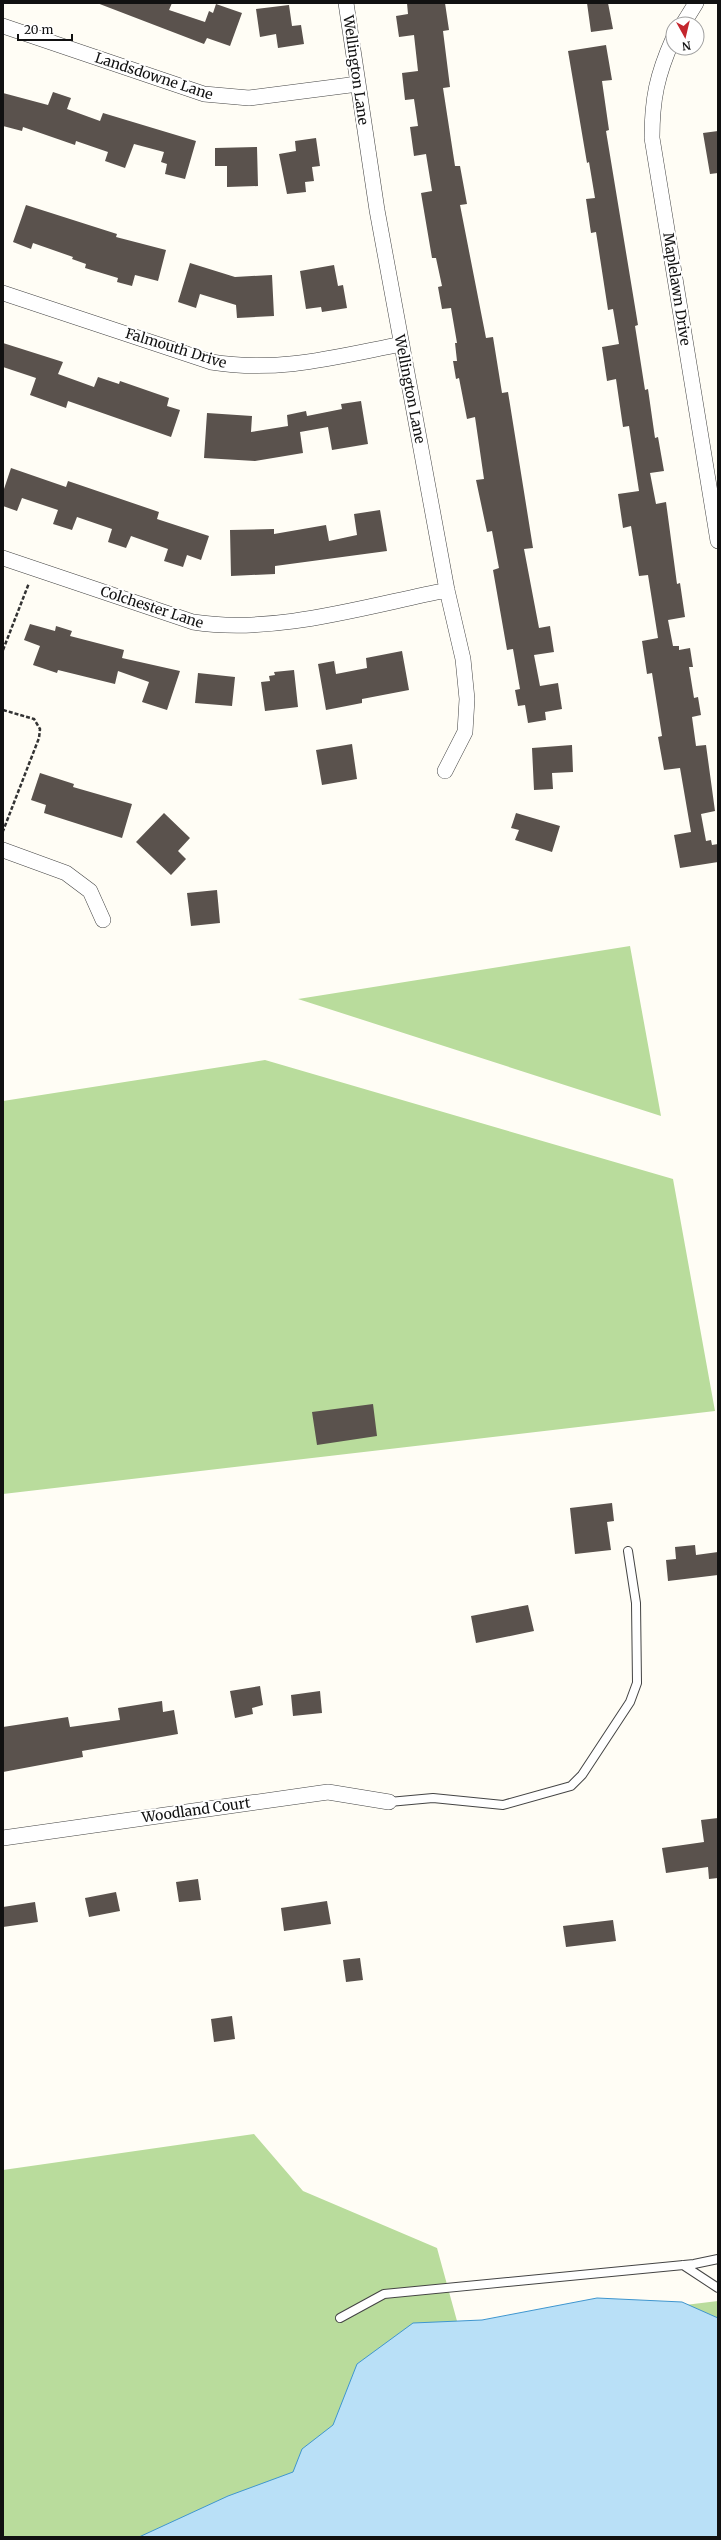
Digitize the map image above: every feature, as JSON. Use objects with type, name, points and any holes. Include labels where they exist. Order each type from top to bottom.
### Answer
[{"type":"street","name":"Wellington Lane","points":[[346,3],[377,210],[448,590],[463,659],[467,699],[465,732],[445,771]]},
{"type":"street","points":[[687,16],[695,3]]},
{"type":"street","name":"Landsdowne Lane","points":[[3,26],[204,94],[249,98],[358,84]]},
{"type":"street","name":"Maplelawn Drive","points":[[667,56],[652,104],[652,138],[718,541]]},
{"type":"street","name":"Falmouth Drive","points":[[3,293],[211,362],[239,366],[280,367],[402,344]]},
{"type":"street","name":"Colchester Lane","points":[[3,558],[193,622],[220,626],[273,625],[448,590]]},
{"type":"street","points":[[3,850],[66,873],[90,891],[103,920]]},
{"type":"street","name":"Woodland Court","points":[[3,1838],[328,1792],[389,1802]]},
{"type":"lane","points":[[389,1802],[433,1798],[503,1805],[571,1786],[582,1775],[630,1702],[636,1683],[636,1603],[628,1551]]},
{"type":"lane","points":[[340,2318],[384,2294],[684,2265],[718,2259]]},
{"type":"lane","points":[[684,2265],[718,2288]]},
{"type":"path","points":[[3,650],[34,568]]},
{"type":"path","points":[[3,710],[34,719],[40,729],[39,738],[3,831]]},
{"type":"green space","points":[[630,946],[661,1116],[298,999]]},
{"type":"green space","points":[[265,1060],[673,1179],[715,1411],[3,1494],[3,1101]]},
{"type":"green space","points":[[254,2134],[303,2191],[437,2248],[457,2321],[359,2466],[217,2537],[3,2537],[3,2170]]},
{"type":"green space","points":[[718,2301],[718,2320],[685,2305]]},
{"type":"water","points":[[597,2298],[682,2302],[718,2318],[718,2537],[139,2537],[228,2496],[293,2472],[302,2449],[333,2425],[357,2364],[413,2323],[482,2320]]},
{"type":"building","points":[[97,3],[172,3],[169,10],[205,22],[209,11],[213,13],[216,4],[242,13],[230,46],[207,38],[204,44]]},
{"type":"building","points":[[407,3],[445,3],[449,30],[443,31],[450,87],[443,88],[455,166],[460,166],[467,204],[460,205],[486,338],[493,337],[502,393],[508,392],[533,548],[524,549],[539,628],[550,626],[554,652],[534,655],[540,686],[558,683],[562,709],[545,712],[546,720],[528,723],[525,705],[518,706],[515,690],[520,689],[513,649],[507,650],[493,570],[499,568],[492,531],[487,532],[476,480],[484,479],[475,417],[467,419],[459,378],[456,379],[453,361],[457,361],[455,343],[457,343],[451,308],[442,309],[438,287],[442,286],[436,258],[432,258],[421,193],[432,191],[426,154],[414,156],[410,127],[418,126],[414,99],[405,100],[402,73],[418,71],[414,35],[399,37],[396,16],[408,14]]},
{"type":"building","points":[[587,3],[608,3],[613,29],[591,32]]},
{"type":"building","points":[[289,5],[292,26],[301,25],[304,44],[278,48],[276,34],[260,37],[256,9]]},
{"type":"building","points":[[606,45],[612,80],[602,81],[609,130],[606,131],[638,325],[635,326],[645,390],[648,389],[655,438],[658,437],[664,471],[650,473],[656,504],[666,502],[677,584],[680,583],[685,617],[668,620],[673,646],[679,646],[679,650],[690,648],[693,667],[689,667],[694,698],[698,697],[701,715],[692,717],[696,746],[706,745],[715,811],[701,814],[706,841],[711,840],[712,845],[718,844],[718,862],[680,868],[674,835],[691,832],[680,768],[664,770],[658,737],[662,736],[652,673],[647,674],[642,641],[658,638],[648,575],[639,576],[631,526],[623,528],[618,494],[639,491],[629,426],[623,427],[616,379],[607,381],[602,347],[619,344],[613,309],[608,310],[596,232],[591,233],[586,199],[595,198],[589,162],[587,163],[568,51]]},
{"type":"building","points":[[53,92],[71,98],[67,109],[100,121],[103,113],[196,141],[185,179],[165,174],[167,164],[161,162],[164,152],[134,144],[125,168],[105,161],[108,152],[76,141],[75,145],[23,127],[22,131],[3,126],[3,93],[48,105]]},
{"type":"building","points":[[718,131],[718,173],[710,174],[703,133]]},
{"type":"building","points":[[316,138],[320,166],[312,167],[314,181],[305,182],[306,192],[287,194],[279,154],[296,151],[295,141]]},
{"type":"building","points":[[257,147],[258,186],[227,187],[227,166],[215,166],[215,148]]},
{"type":"building","points":[[26,205],[117,234],[116,237],[166,250],[158,281],[135,275],[132,286],[117,282],[118,278],[85,268],[86,264],[72,259],[73,257],[33,243],[31,249],[13,242]]},
{"type":"building","points":[[190,263],[235,277],[272,275],[274,316],[237,318],[236,305],[200,294],[196,308],[178,302]]},
{"type":"building","points":[[334,265],[338,286],[343,285],[347,308],[322,312],[321,307],[306,309],[300,271]]},
{"type":"building","points":[[3,343],[63,362],[58,374],[94,387],[98,377],[119,384],[120,381],[169,398],[167,406],[180,410],[171,437],[68,401],[66,408],[30,395],[36,378],[3,367]]},
{"type":"building","points":[[361,401],[368,444],[332,450],[328,427],[300,432],[303,453],[255,461],[204,458],[207,413],[252,416],[251,432],[288,426],[287,415],[306,411],[307,416],[342,409],[341,404]]},
{"type":"building","points":[[11,468],[66,487],[68,481],[159,512],[157,519],[209,536],[201,560],[187,555],[183,567],[164,561],[168,549],[131,536],[126,548],[108,542],[112,529],[77,517],[72,530],[53,524],[58,510],[22,498],[17,511],[3,506],[3,492]]},
{"type":"building","points":[[380,510],[387,551],[275,566],[275,574],[231,576],[230,530],[274,529],[274,534],[326,525],[329,541],[357,535],[354,514]]},
{"type":"building","points":[[30,624],[55,631],[56,626],[72,631],[70,636],[124,650],[122,658],[180,671],[167,710],[142,702],[149,682],[118,671],[115,684],[58,670],[57,673],[33,665],[40,646],[24,640]]},
{"type":"building","points":[[402,651],[409,690],[362,699],[362,703],[326,710],[318,664],[334,661],[336,674],[367,668],[366,658]]},
{"type":"building","points":[[294,670],[298,707],[265,711],[261,682],[270,681],[269,676],[275,675],[274,672]]},
{"type":"building","points":[[198,673],[235,677],[232,706],[195,703]]},
{"type":"building","points":[[352,744],[357,779],[322,785],[316,750]]},
{"type":"building","points":[[572,745],[573,772],[552,773],[553,789],[534,790],[532,748]]},
{"type":"building","points":[[40,773],[74,784],[73,787],[132,804],[122,838],[44,813],[46,805],[31,800]]},
{"type":"building","points":[[164,813],[190,838],[178,851],[186,859],[171,875],[136,842]]},
{"type":"building","points":[[516,813],[560,826],[552,852],[515,840],[519,830],[511,828]]},
{"type":"building","points":[[217,890],[220,923],[191,926],[187,893]]},
{"type":"building","points":[[373,1404],[377,1436],[317,1445],[312,1412]]},
{"type":"building","points":[[612,1503],[614,1521],[607,1522],[611,1550],[575,1554],[570,1508]]},
{"type":"building","points":[[695,1545],[696,1555],[718,1552],[718,1575],[668,1581],[666,1560],[676,1559],[675,1547]]},
{"type":"building","points":[[528,1605],[534,1631],[476,1643],[471,1616]]},
{"type":"building","points":[[260,1686],[263,1705],[252,1708],[253,1714],[235,1718],[230,1691]]},
{"type":"building","points":[[320,1691],[322,1713],[293,1716],[291,1695]]},
{"type":"building","points":[[162,1701],[163,1712],[174,1710],[178,1734],[82,1751],[83,1757],[3,1772],[3,1727],[68,1717],[70,1727],[120,1720],[118,1708]]},
{"type":"building","points":[[718,1818],[718,1878],[709,1879],[708,1867],[666,1873],[662,1848],[704,1842],[701,1820]]},
{"type":"building","points":[[198,1879],[201,1900],[179,1902],[176,1882]]},
{"type":"building","points":[[116,1892],[120,1911],[89,1917],[85,1898]]},
{"type":"building","points":[[327,1901],[331,1924],[284,1931],[281,1908]]},
{"type":"building","points":[[35,1902],[38,1922],[3,1927],[3,1907]]},
{"type":"building","points":[[613,1920],[616,1941],[566,1947],[563,1926]]},
{"type":"building","points":[[360,1958],[363,1980],[346,1982],[343,1960]]},
{"type":"building","points":[[232,2016],[235,2039],[214,2042],[211,2019]]}]
